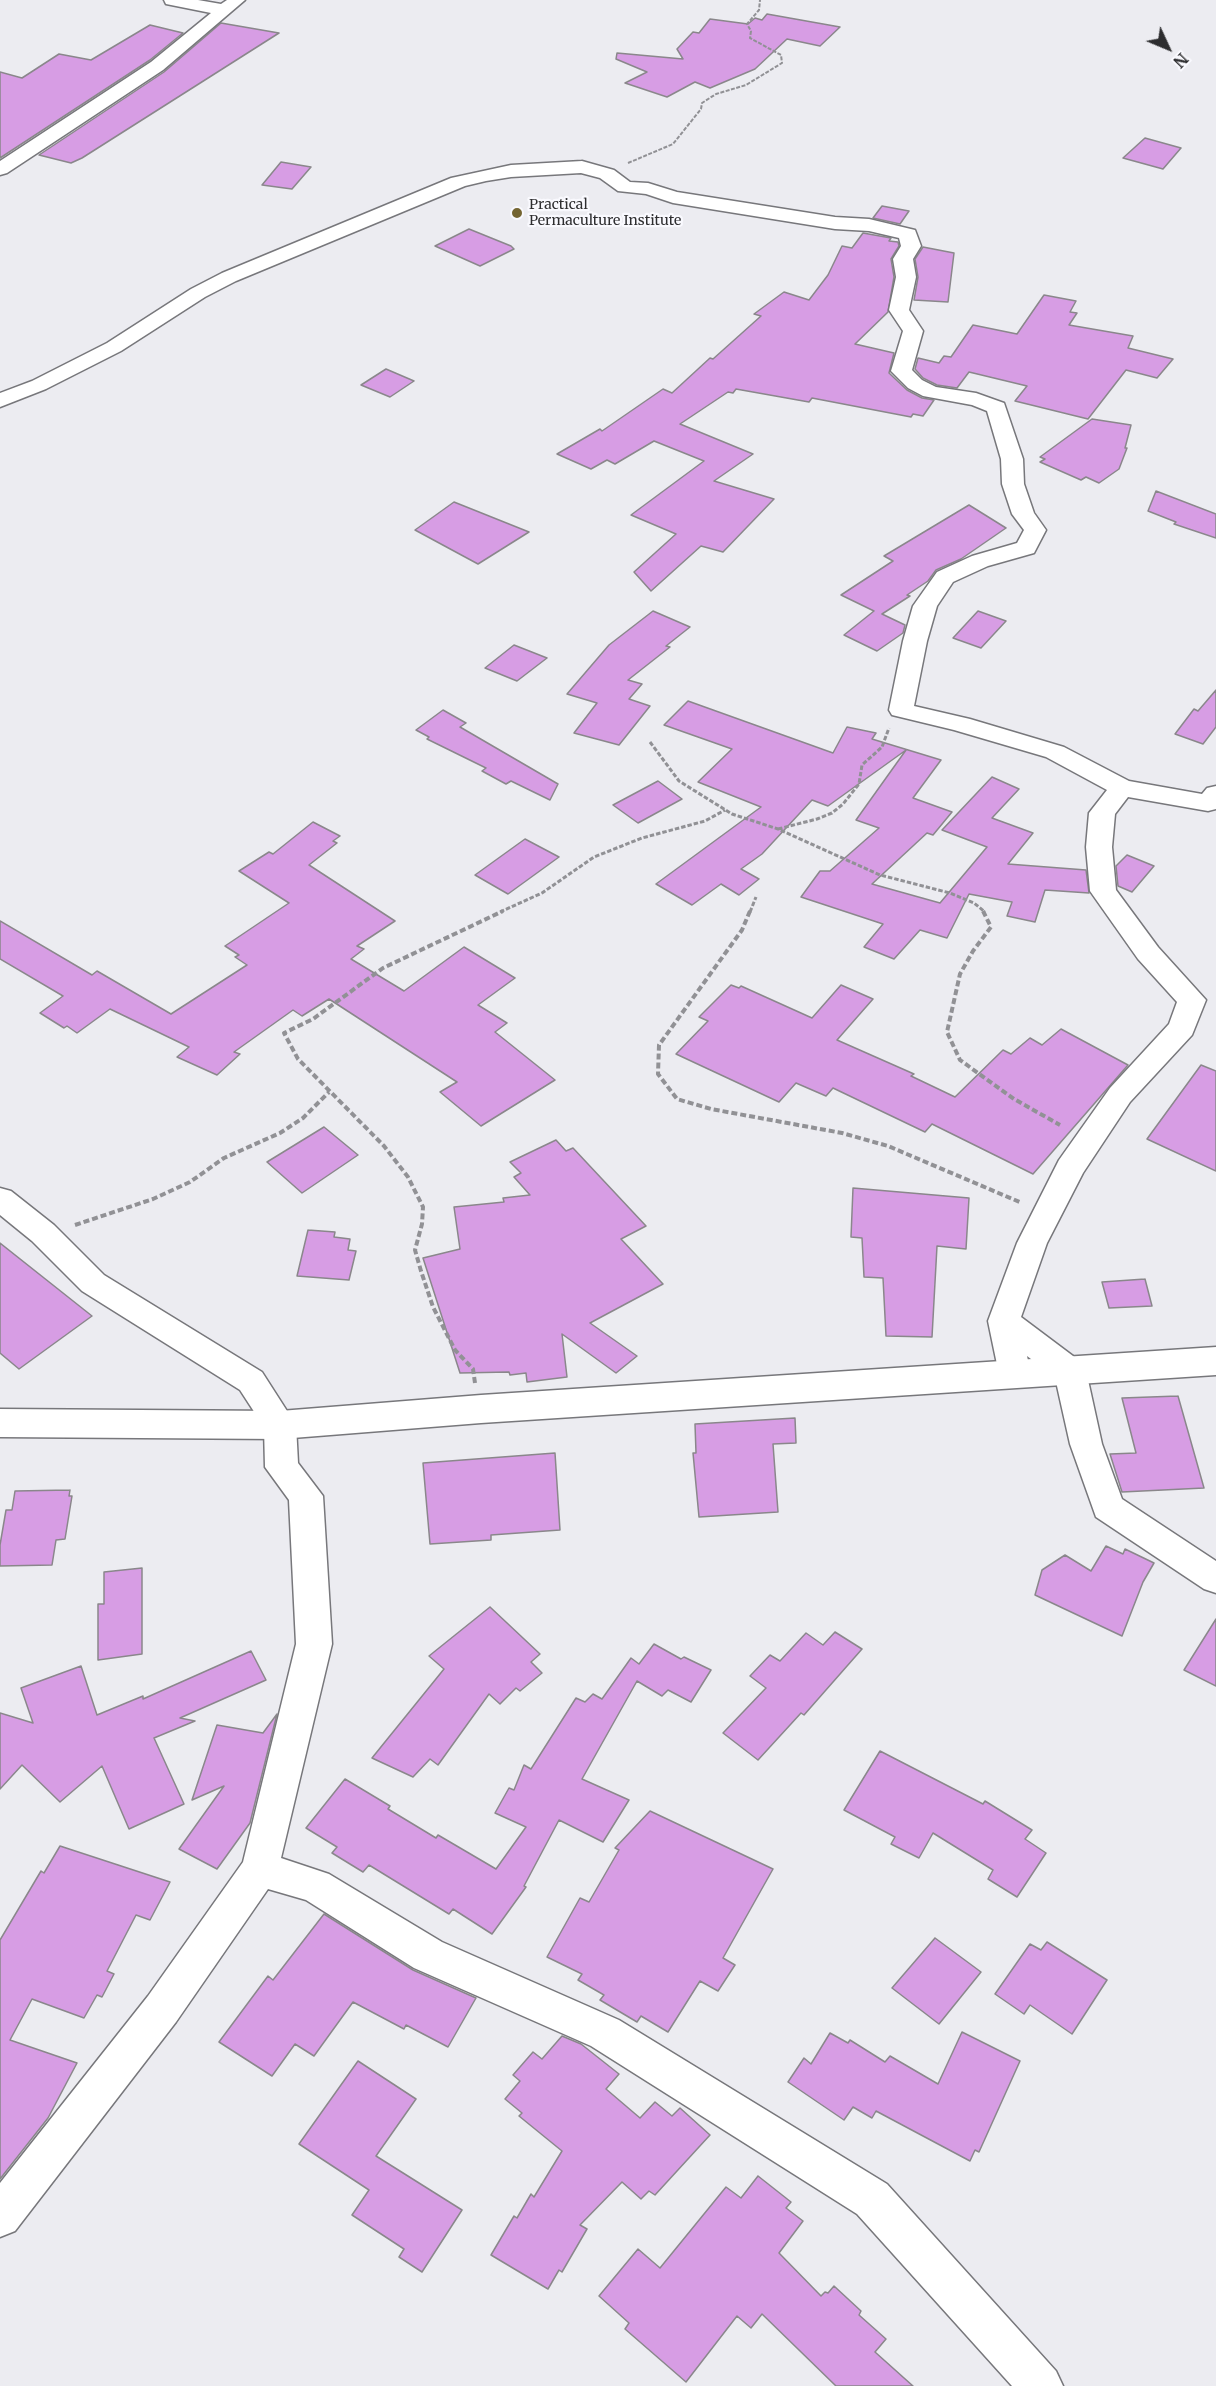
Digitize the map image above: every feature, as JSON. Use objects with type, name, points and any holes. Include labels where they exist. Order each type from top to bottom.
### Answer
[{"type":"main road","points":[[0,1423],[280,1425],[480,1409],[1216,1361]]},
{"type":"street","points":[[172,0],[231,5]]},
{"type":"street","points":[[0,169],[157,66],[231,5]]},
{"type":"street","points":[[0,401],[39,385],[114,347],[198,293],[229,277],[458,182],[511,171],[582,167],[607,174],[625,187],[648,189],[673,197],[835,223],[868,225],[908,234],[911,246],[903,260],[906,277],[899,310],[913,331],[901,371],[915,384],[930,392],[976,399],[997,407],[1001,428],[1012,459],[1013,484],[1023,514],[1035,530],[1026,548],[980,561],[945,577],[925,606],[915,641],[901,710],[961,724],[1054,752],[1122,788],[1213,801]]},
{"type":"street","points":[[1015,1374],[1004,1322],[1032,1243],[1071,1168],[1120,1095],[1182,1028],[1192,1000],[1148,953],[1103,891],[1099,847],[1102,813],[1122,788]]},
{"type":"street","points":[[0,1199],[42,1233],[93,1282],[251,1381],[280,1425],[282,1467],[306,1497],[314,1644],[260,1869],[162,2009],[0,2216]]},
{"type":"street","points":[[1004,1322],[1070,1371],[1086,1444],[1108,1507],[1216,1579]]},
{"type":"street","points":[[260,1869],[316,1886],[428,1955],[605,2033],[872,2199],[1041,2386]]},
{"type":"path","points":[[592,170],[648,156],[673,144],[701,109],[702,103],[716,94],[746,85],[782,63],[781,55],[750,38],[751,30],[747,24],[759,10],[760,0]]},
{"type":"path","points":[[778,829],[817,819],[832,813],[843,804],[859,784],[862,765],[882,747],[892,722],[901,710]]},
{"type":"path","points":[[650,741],[679,781],[732,814],[778,829],[880,875],[950,893],[974,903],[985,912],[991,927],[973,951],[960,974],[947,1032],[960,1060],[1014,1099],[1060,1125]]},
{"type":"path","points":[[480,1409],[473,1369],[455,1350],[433,1307],[421,1271],[415,1250],[422,1224],[423,1207],[408,1177],[384,1146],[298,1059],[284,1033],[313,1019],[383,968],[542,893],[594,857],[642,838],[705,821],[725,810]]},
{"type":"path","points":[[756,897],[742,930],[659,1045],[658,1074],[677,1099],[711,1109],[842,1133],[888,1146],[1031,1206]]},
{"type":"path","points":[[42,1233],[68,1228],[153,1199],[190,1182],[224,1158],[280,1133],[303,1118],[329,1092]]},
{"type":"building","points":[[767,14],[840,27],[820,46],[787,39],[755,69],[710,88],[695,82],[667,97],[625,83],[647,72],[616,59],[617,53],[683,59],[677,49],[693,32],[699,33],[710,19],[748,24],[755,18],[762,20]]},
{"type":"building","points":[[221,23],[279,33],[82,158],[71,163],[39,155],[164,72]]},
{"type":"building","points":[[150,25],[183,33],[150,60],[0,158],[0,72],[22,78],[59,54],[91,60]]},
{"type":"building","points":[[1145,138],[1181,148],[1163,169],[1123,158]]},
{"type":"building","points":[[281,162],[311,167],[292,189],[262,185]]},
{"type":"building","points":[[882,206],[909,211],[900,224],[873,218]]},
{"type":"building","points":[[469,229],[514,249],[480,266],[435,246]]},
{"type":"building","points":[[863,233],[891,238],[889,241],[898,242],[899,246],[891,259],[894,277],[888,312],[855,344],[894,353],[889,373],[907,390],[922,398],[934,400],[923,416],[913,414],[911,417],[812,398],[809,402],[736,389],[733,393],[728,392],[680,424],[753,454],[714,481],[774,499],[723,552],[701,546],[651,591],[634,572],[676,534],[631,515],[704,461],[654,441],[615,464],[607,460],[591,469],[557,454],[600,429],[602,431],[663,389],[672,393],[761,316],[754,314],[784,292],[809,300],[828,275],[842,246],[852,248]]},
{"type":"building","points":[[923,247],[954,253],[948,302],[914,300],[918,277],[915,259]]},
{"type":"building","points":[[1044,295],[1076,301],[1070,312],[1077,313],[1069,325],[1133,336],[1128,348],[1173,359],[1157,378],[1126,370],[1088,419],[1015,401],[1027,386],[969,372],[957,388],[937,385],[923,378],[915,369],[918,358],[939,363],[944,356],[951,357],[973,325],[1017,334]]},
{"type":"building","points":[[386,369],[414,381],[390,397],[361,385]]},
{"type":"building","points":[[1092,419],[1131,425],[1125,448],[1127,448],[1119,469],[1099,483],[1086,477],[1081,480],[1040,462],[1045,459],[1040,457]]},
{"type":"building","points":[[1156,491],[1216,514],[1216,538],[1174,524],[1176,522],[1148,511]]},
{"type":"building","points":[[454,502],[529,532],[478,564],[415,530]]},
{"type":"building","points":[[969,505],[1006,528],[961,559],[936,570],[928,581],[907,595],[910,596],[882,614],[905,625],[903,633],[877,651],[844,635],[874,611],[841,595],[893,561],[884,556]]},
{"type":"building","points":[[653,611],[690,627],[666,646],[670,647],[628,680],[642,684],[629,699],[650,706],[619,745],[574,733],[597,703],[567,694],[609,645]]},
{"type":"building","points":[[978,611],[1006,621],[981,648],[953,638]]},
{"type":"building","points":[[514,645],[547,658],[517,681],[485,668]]},
{"type":"building","points":[[1216,690],[1216,727],[1203,744],[1175,734],[1194,709],[1198,711]]},
{"type":"building","points":[[688,701],[833,753],[847,727],[876,733],[872,739],[941,760],[913,798],[952,812],[933,835],[927,833],[872,884],[940,903],[987,847],[942,830],[992,777],[1019,789],[992,818],[1033,833],[1008,864],[1086,870],[1089,893],[1045,890],[1035,922],[1007,916],[1012,902],[969,894],[947,938],[920,930],[894,959],[864,947],[883,924],[801,897],[820,871],[830,871],[879,828],[856,820],[906,750],[828,806],[812,800],[762,854],[741,869],[759,879],[739,895],[721,884],[692,905],[656,884],[761,807],[698,782],[732,749],[664,725]]},
{"type":"building","points":[[443,710],[466,723],[460,727],[558,784],[550,800],[511,781],[506,784],[482,771],[486,768],[427,739],[429,737],[416,730]]},
{"type":"building","points":[[658,781],[682,799],[638,823],[613,805]]},
{"type":"building","points":[[313,822],[340,836],[333,841],[337,843],[309,865],[395,921],[357,946],[364,949],[351,959],[404,991],[464,947],[515,978],[478,1005],[507,1023],[495,1032],[555,1080],[481,1126],[440,1092],[457,1082],[329,999],[302,1016],[293,1010],[234,1052],[240,1054],[217,1075],[177,1057],[189,1047],[110,1009],[77,1033],[67,1026],[64,1028],[40,1013],[63,996],[0,959],[0,921],[92,975],[97,971],[171,1014],[247,965],[235,957],[239,955],[225,946],[289,903],[239,871],[269,852],[273,854]]},
{"type":"building","points":[[525,839],[559,857],[508,894],[475,875]]},
{"type":"building","points":[[1127,855],[1154,866],[1132,892],[1118,886],[1116,866]]},
{"type":"building","points":[[731,985],[739,988],[741,986],[812,1018],[841,985],[873,999],[837,1040],[914,1074],[911,1076],[955,1097],[1003,1050],[1011,1054],[1030,1038],[1042,1045],[1061,1029],[1128,1065],[1033,1174],[932,1124],[925,1132],[833,1088],[826,1096],[796,1083],[779,1102],[676,1054],[708,1021],[699,1017]]},
{"type":"building","points":[[1201,1065],[1216,1071],[1216,1171],[1147,1139]]},
{"type":"building","points":[[324,1127],[358,1155],[302,1193],[267,1162]]},
{"type":"building","points":[[556,1140],[566,1151],[573,1148],[646,1226],[621,1239],[663,1284],[590,1323],[637,1356],[616,1373],[562,1334],[567,1377],[527,1382],[526,1373],[510,1375],[509,1372],[460,1373],[423,1258],[460,1249],[454,1207],[504,1202],[503,1198],[530,1195],[514,1177],[521,1173],[510,1162]]},
{"type":"building","points":[[853,1188],[969,1198],[966,1249],[937,1246],[932,1337],[886,1336],[883,1278],[864,1277],[862,1238],[851,1237]]},
{"type":"building","points":[[308,1230],[335,1232],[334,1237],[350,1239],[348,1250],[356,1251],[349,1280],[297,1276]]},
{"type":"building","points":[[0,1243],[92,1316],[19,1369],[0,1353]]},
{"type":"building","points":[[1145,1279],[1152,1306],[1109,1308],[1102,1282]]},
{"type":"building","points":[[1178,1396],[1204,1488],[1122,1492],[1110,1454],[1136,1453],[1122,1398]]},
{"type":"building","points":[[795,1418],[796,1443],[773,1444],[778,1512],[699,1517],[693,1453],[696,1453],[695,1424]]},
{"type":"building","points":[[555,1453],[560,1530],[491,1535],[491,1540],[430,1544],[423,1463]]},
{"type":"building","points":[[70,1490],[69,1496],[72,1496],[65,1539],[56,1540],[52,1565],[0,1566],[0,1545],[6,1510],[12,1510],[15,1491]]},
{"type":"building","points":[[1106,1546],[1123,1554],[1125,1549],[1154,1563],[1143,1582],[1122,1636],[1035,1595],[1042,1570],[1065,1555],[1091,1571]]},
{"type":"building","points":[[142,1568],[142,1654],[98,1660],[98,1604],[104,1604],[104,1572]]},
{"type":"building","points":[[490,1607],[540,1654],[531,1662],[542,1673],[520,1691],[516,1688],[500,1704],[489,1694],[438,1765],[430,1759],[413,1777],[372,1758],[444,1669],[429,1656]]},
{"type":"building","points":[[1216,1619],[1216,1686],[1184,1670]]},
{"type":"building","points":[[835,1632],[862,1649],[804,1715],[801,1713],[758,1760],[723,1733],[766,1688],[750,1676],[770,1655],[780,1661],[806,1633],[823,1645]]},
{"type":"building","points":[[654,1644],[681,1659],[684,1657],[711,1670],[691,1702],[668,1690],[662,1696],[637,1681],[582,1779],[629,1800],[603,1842],[559,1820],[524,1886],[526,1887],[492,1934],[453,1909],[449,1914],[369,1865],[363,1872],[332,1853],[337,1847],[306,1828],[345,1779],[390,1806],[388,1809],[436,1838],[438,1835],[496,1869],[526,1827],[495,1813],[509,1788],[514,1790],[524,1765],[531,1769],[576,1698],[585,1702],[593,1694],[602,1699],[631,1658],[639,1664]]},
{"type":"building","points":[[251,1651],[266,1680],[180,1718],[195,1721],[154,1738],[184,1804],[129,1829],[102,1766],[60,1802],[22,1765],[0,1789],[0,1713],[33,1723],[21,1688],[81,1666],[97,1715],[143,1696],[143,1699]]},
{"type":"building","points":[[277,1714],[250,1823],[217,1869],[179,1849],[224,1786],[192,1800],[217,1725],[263,1733]]},
{"type":"building","points":[[880,1751],[983,1804],[985,1801],[1032,1830],[1025,1839],[1046,1853],[1017,1897],[988,1879],[993,1870],[933,1833],[919,1858],[891,1844],[895,1837],[844,1810]]},
{"type":"building","points":[[650,1811],[773,1869],[723,1958],[735,1965],[718,1991],[700,1981],[668,2032],[641,2016],[637,2022],[600,2000],[604,1995],[578,1980],[582,1974],[547,1957],[580,1898],[589,1902],[619,1850],[615,1848]]},
{"type":"building","points":[[60,1846],[170,1882],[150,1920],[136,1915],[107,1971],[114,1974],[102,1997],[97,1995],[84,2018],[32,1999],[10,2040],[77,2063],[48,2118],[0,2179],[0,1940],[41,1871],[44,1873]]},
{"type":"building","points":[[324,1914],[413,1970],[476,1998],[448,2047],[406,2025],[404,2029],[353,2002],[314,2056],[295,2044],[272,2076],[219,2042],[268,1976],[273,1980]]},
{"type":"building","points":[[935,1938],[981,1972],[939,2024],[892,1988]]},
{"type":"building","points":[[1047,1942],[1107,1980],[1072,2034],[1030,2005],[1024,2014],[995,1994],[1030,1944],[1041,1950]]},
{"type":"building","points":[[962,2032],[1020,2061],[979,2152],[975,2150],[970,2161],[876,2111],[872,2118],[853,2107],[844,2120],[788,2082],[804,2058],[811,2064],[830,2033],[848,2043],[850,2040],[885,2062],[890,2056],[938,2084]]},
{"type":"building","points":[[562,2036],[581,2044],[619,2074],[606,2089],[640,2118],[655,2102],[672,2116],[680,2108],[710,2135],[655,2195],[649,2191],[641,2199],[622,2182],[580,2225],[587,2229],[562,2272],[559,2270],[548,2289],[491,2255],[514,2216],[517,2218],[531,2194],[534,2197],[562,2151],[519,2116],[522,2113],[505,2099],[520,2081],[513,2075],[533,2052],[542,2059]]},
{"type":"building","points":[[358,2061],[416,2099],[376,2156],[462,2210],[422,2272],[399,2257],[404,2249],[352,2215],[369,2190],[299,2144]]},
{"type":"building","points":[[758,2176],[791,2202],[786,2208],[803,2221],[779,2253],[821,2296],[825,2292],[828,2293],[834,2286],[861,2311],[859,2315],[886,2339],[875,2352],[913,2386],[836,2386],[762,2314],[751,2328],[737,2316],[686,2382],[625,2329],[629,2323],[599,2296],[638,2249],[660,2268],[726,2187],[741,2198]]},
{"type":"place","name":"Practical Permaculture Institute","points":[[517,213]]}]
